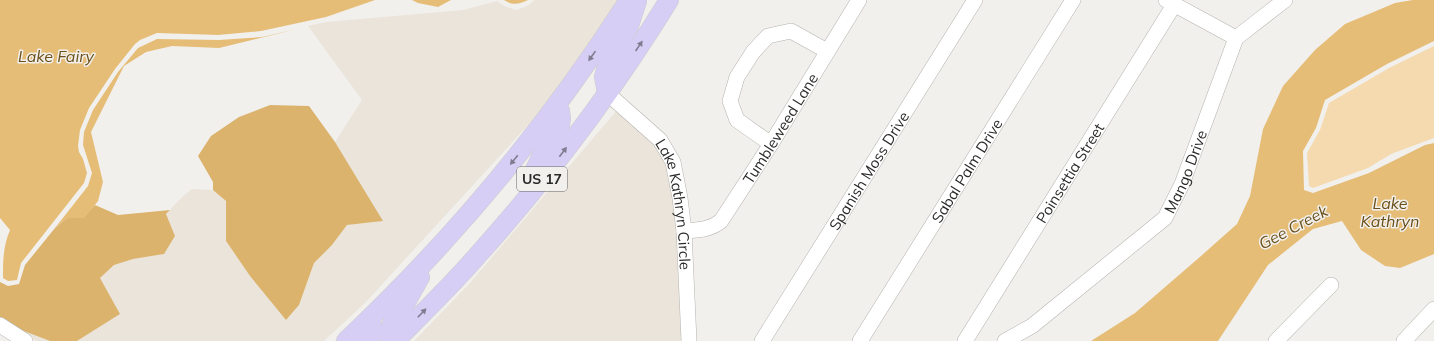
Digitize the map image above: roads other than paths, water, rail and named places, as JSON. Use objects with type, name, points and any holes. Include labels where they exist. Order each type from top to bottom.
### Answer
[{"type":"main road","name":"US 17","points":[[346,341],[434,253],[467,216],[556,106],[602,43],[629,0]]},
{"type":"main road","points":[[607,93],[604,77],[607,66],[629,26],[638,0]]},
{"type":"main road","name":"US 17","points":[[395,341],[477,257],[560,156],[607,93],[669,0]]},
{"type":"main road","points":[[515,212],[544,150],[560,126],[560,111],[556,106]]},
{"type":"main road","points":[[392,341],[390,332],[393,318],[403,307],[434,253]]},
{"type":"main road","points":[[369,341],[373,327],[370,318]]},
{"type":"street","name":"Tumbleweed Lane","points":[[684,231],[708,229],[721,221],[771,144],[859,0]]},
{"type":"street","name":"Spanish Moss Drive","points":[[762,341],[975,0]]},
{"type":"street","name":"Sabal Palm Drive","points":[[860,341],[1073,0]]},
{"type":"street","points":[[1170,2],[1236,38],[1285,0]]},
{"type":"street","name":"Poinsettia Street","points":[[965,341],[1170,2]]},
{"type":"street","points":[[771,144],[737,120],[730,101],[737,78],[753,52],[768,36],[791,31],[827,51]]},
{"type":"street","name":"Mango Drive","points":[[1005,341],[1032,326],[1164,218],[1182,184],[1236,38]]},
{"type":"street","name":"Lake Kathryn Circle","points":[[607,93],[660,140],[673,162],[677,175],[684,231],[689,341]]},
{"type":"street","points":[[1276,341],[1331,285]]},
{"type":"street","points":[[1404,341],[1434,309]]},
{"type":"street","points":[[0,325],[25,341]]},
{"type":"water","name":"Lake Fairy","points":[[0,0],[375,0],[326,17],[261,31],[218,35],[157,33],[140,40],[115,69],[89,108],[80,130],[78,146],[87,173],[84,183],[21,263],[17,280],[8,281],[3,278],[3,265],[5,248],[10,230],[0,218]]},
{"type":"water","points":[[412,0],[451,0],[438,7],[418,3]]},
{"type":"water","points":[[504,0],[528,0],[516,4]]},
{"type":"water","name":"Lake Kathryn","points":[[1413,0],[1434,0],[1434,41],[1387,64],[1325,100],[1316,128],[1303,151],[1304,190],[1313,193],[1369,173],[1425,145],[1434,143],[1434,254],[1400,268],[1385,266],[1361,250],[1342,221],[1313,229],[1268,265],[1218,341],[1091,341],[1135,313],[1237,224],[1250,196],[1263,129],[1283,86],[1315,50],[1345,24],[1395,3]]},
{"type":"water","points":[[297,29],[219,48],[172,46],[146,52],[124,66],[91,132],[103,182],[98,201],[83,218],[67,218],[55,228],[88,186],[92,173],[83,145],[84,132],[93,110],[118,72],[138,48],[157,39],[219,40],[262,37]]},
{"type":"water label","name":"Gee Creek","points":[[1293,227]]}]
